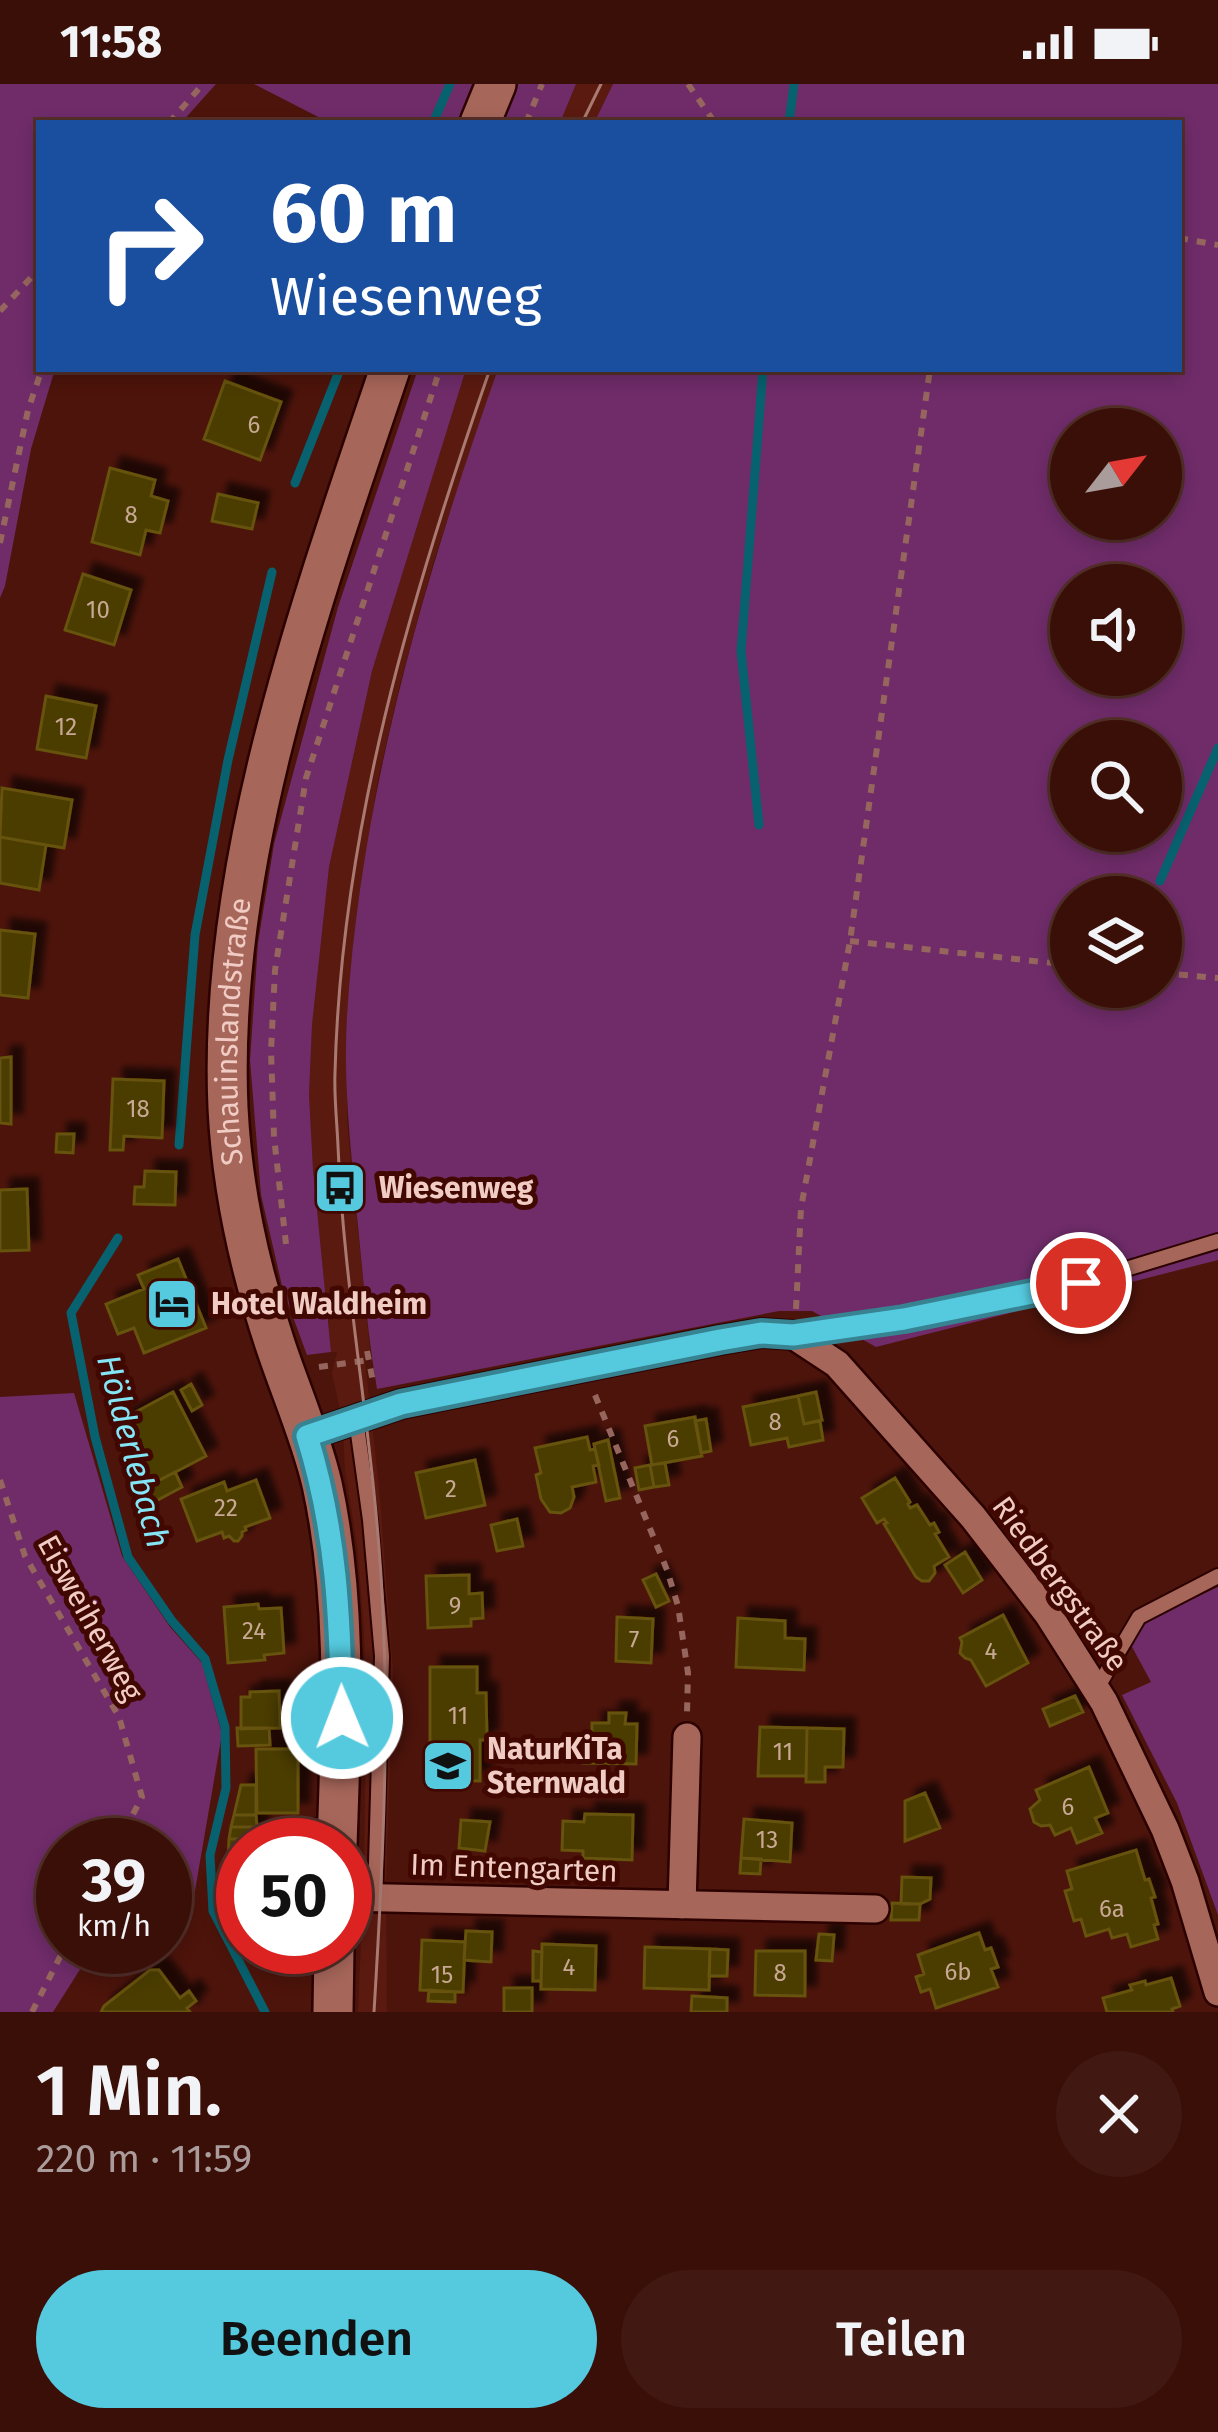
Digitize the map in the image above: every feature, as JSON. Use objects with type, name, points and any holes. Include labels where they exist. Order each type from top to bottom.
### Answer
[{"type":"main road","points":[[480,120],[496,84]]},
{"type":"main road","name":"Schauinslandstraße","points":[[338,1818],[342,1718],[340,1606],[333,1546],[321,1480],[274,1342],[238,1205],[228,1108],[230,982],[247,861],[291,675],[390,372]]},
{"type":"main road","points":[[333,1974],[333,2012]]},
{"type":"street","points":[[307,1436],[401,1404],[761,1333],[793,1335]]},
{"type":"street","name":"Riedbergstraße","points":[[793,1335],[837,1364],[974,1517],[1048,1614],[1096,1690],[1165,1829],[1218,1992]]},
{"type":"street","points":[[682,1905],[687,1737]]},
{"type":"street","name":"Im Entengarten","points":[[375,1897],[875,1909]]},
{"type":"lane","points":[[793,1335],[904,1319],[1081,1283],[1218,1241]]},
{"type":"lane","points":[[356,1419],[382,1656],[375,1897]]},
{"type":"lane","points":[[1096,1690],[1139,1617],[1218,1576]]},
{"type":"path","points":[[172,120],[203,84]]},
{"type":"path","points":[[527,120],[542,84]]},
{"type":"path","points":[[688,84],[713,120]]},
{"type":"path","points":[[1182,239],[1218,245]]},
{"type":"path","points":[[0,311],[36,272]]},
{"type":"path","points":[[0,543],[28,410],[41,372]]},
{"type":"path","points":[[286,1247],[271,1051],[275,970],[306,778],[439,372]]},
{"type":"path","points":[[793,1335],[801,1208],[850,941],[930,372]]},
{"type":"path","points":[[850,941],[1050,963]]},
{"type":"path","points":[[1182,975],[1218,978]]},
{"type":"path","points":[[327,1366],[334,1352]]},
{"type":"path","points":[[314,1367],[369,1360]]},
{"type":"path","points":[[585,1369],[678,1606],[688,1673],[687,1737]]},
{"type":"path","name":"Eisweiherweg","points":[[0,1480],[25,1556],[118,1718],[142,1797],[131,1818]]},
{"type":"path","points":[[32,2012],[51,1974]]},
{"type":"shaded area","points":[[0,84],[216,84],[184,120],[36,120],[36,372],[54,372],[31,449],[0,598]]},
{"type":"shaded area","points":[[254,84],[576,84],[561,120],[324,120]]},
{"type":"shaded area","points":[[576,84],[613,84],[595,120],[561,120]]},
{"type":"shaded area","points":[[613,84],[1218,84],[1218,1260],[876,1347],[812,1311],[779,1311],[377,1389],[350,1141],[347,1016],[366,850],[421,607],[497,372],[1182,372],[1182,120],[595,120]]},
{"type":"shaded area","points":[[417,372],[465,372],[372,671],[329,867],[309,1095],[331,1352],[307,1355],[283,1290],[261,1195],[250,1060],[258,943],[274,844],[338,607]]},
{"type":"shaded area","points":[[465,372],[497,372],[434,560],[401,680],[378,779],[347,1017],[347,1122],[370,1350],[364,1352],[393,1670],[387,2012],[358,2012],[360,1974],[372,1974],[372,1818],[365,1818],[364,1629],[343,1424],[332,1373],[337,1352],[331,1352],[309,1095],[329,867],[372,671]]},
{"type":"shaded area","points":[[74,1393],[122,1556],[170,1627],[202,1663],[222,1734],[192,1908],[192,1818],[36,1818],[36,1974],[77,1974],[53,2012],[0,2012],[0,1397]]},
{"type":"shaded area","points":[[1218,1587],[1218,1915],[1177,1803],[1122,1695],[1151,1682],[1131,1645],[1144,1621]]},
{"type":"building","points":[[225,381],[281,402],[260,460],[204,439]]},
{"type":"building","points":[[110,468],[155,480],[151,496],[168,501],[160,533],[146,530],[140,555],[92,542]]},
{"type":"building","points":[[218,494],[258,503],[252,529],[212,521]]},
{"type":"building","points":[[83,574],[131,590],[114,645],[65,630]]},
{"type":"building","points":[[46,696],[96,706],[86,758],[37,749]]},
{"type":"building","points":[[2,788],[72,800],[64,848],[0,837]]},
{"type":"building","points":[[0,837],[46,845],[39,890],[0,883]]},
{"type":"building","points":[[0,930],[35,934],[28,998],[0,995]]},
{"type":"building","points":[[11,1057],[11,1124],[0,1123],[0,1058]]},
{"type":"building","points":[[113,1079],[164,1081],[162,1138],[124,1136],[123,1150],[110,1150]]},
{"type":"building","points":[[57,1134],[74,1134],[73,1153],[56,1152]]},
{"type":"building","points":[[145,1171],[176,1172],[175,1205],[134,1204],[135,1187],[144,1187]]},
{"type":"building","points":[[27,1189],[29,1250],[0,1251],[0,1190]]},
{"type":"building","points":[[178,1259],[206,1328],[144,1353],[134,1328],[118,1334],[106,1304],[144,1289],[138,1275]]},
{"type":"building","points":[[191,1384],[202,1405],[192,1411],[181,1390]]},
{"type":"building","points":[[173,1392],[206,1456],[152,1484],[119,1421]]},
{"type":"building","points":[[816,1392],[822,1420],[804,1424],[798,1396]]},
{"type":"building","points":[[798,1396],[804,1424],[820,1421],[823,1440],[789,1447],[787,1438],[751,1445],[743,1407]]},
{"type":"building","points":[[695,1417],[702,1456],[652,1465],[645,1426]]},
{"type":"building","points":[[706,1419],[711,1451],[701,1453],[695,1421]]},
{"type":"building","points":[[587,1437],[599,1465],[593,1466],[596,1482],[572,1487],[570,1508],[550,1512],[541,1499],[535,1448]]},
{"type":"building","points":[[608,1440],[620,1498],[606,1501],[594,1444]]},
{"type":"building","points":[[475,1460],[485,1505],[426,1518],[416,1473]]},
{"type":"building","points":[[665,1463],[669,1485],[654,1487],[650,1465]]},
{"type":"building","points":[[650,1465],[654,1487],[639,1490],[635,1468]]},
{"type":"building","points":[[175,1472],[182,1487],[152,1503],[144,1488]]},
{"type":"building","points":[[895,1478],[910,1508],[917,1505],[930,1525],[934,1523],[949,1557],[934,1566],[929,1581],[916,1577],[887,1523],[884,1519],[877,1523],[862,1498]]},
{"type":"building","points":[[256,1480],[270,1518],[245,1527],[238,1541],[224,1538],[222,1532],[197,1541],[181,1499],[224,1482],[227,1491]]},
{"type":"building","points":[[517,1519],[523,1546],[497,1551],[491,1525]]},
{"type":"building","points":[[965,1552],[982,1580],[963,1593],[945,1565]]},
{"type":"building","points":[[656,1574],[669,1601],[656,1607],[643,1580]]},
{"type":"building","points":[[469,1575],[469,1594],[482,1593],[483,1618],[471,1619],[471,1626],[428,1628],[426,1576]]},
{"type":"building","points":[[258,1604],[259,1609],[281,1608],[284,1653],[228,1663],[224,1607]]},
{"type":"building","points":[[1003,1615],[1028,1663],[986,1686],[971,1660],[960,1653],[960,1638]]},
{"type":"building","points":[[617,1617],[653,1619],[651,1663],[616,1661]]},
{"type":"building","points":[[738,1618],[785,1621],[785,1638],[805,1639],[804,1670],[736,1667]]},
{"type":"building","points":[[430,1667],[477,1667],[477,1693],[486,1693],[487,1740],[480,1740],[480,1781],[430,1780]]},
{"type":"building","points":[[279,1691],[280,1728],[241,1729],[241,1697]]},
{"type":"building","points":[[1075,1696],[1083,1712],[1050,1726],[1043,1709]]},
{"type":"building","points":[[609,1713],[626,1713],[625,1724],[637,1724],[636,1764],[583,1763],[584,1745],[592,1745],[592,1723],[609,1723]]},
{"type":"building","points":[[760,1727],[807,1728],[806,1776],[758,1776]]},
{"type":"building","points":[[237,1728],[269,1728],[270,1745],[238,1746]]},
{"type":"building","points":[[807,1728],[844,1729],[843,1767],[825,1767],[825,1782],[806,1782]]},
{"type":"building","points":[[256,1749],[298,1749],[298,1813],[257,1813]]},
{"type":"building","points":[[1089,1767],[1108,1813],[1095,1818],[1102,1833],[1077,1843],[1071,1828],[1055,1835],[1050,1825],[1034,1822],[1030,1809],[1040,1800],[1036,1790]]},
{"type":"building","points":[[241,1785],[256,1785],[256,1815],[234,1815]]},
{"type":"building","points":[[925,1793],[940,1828],[905,1841],[905,1801]]},
{"type":"building","points":[[585,1814],[633,1815],[632,1860],[583,1858],[583,1851],[562,1850],[563,1821],[584,1822]]},
{"type":"building","points":[[744,1819],[792,1823],[790,1862],[741,1858]]},
{"type":"building","points":[[461,1820],[490,1822],[485,1851],[459,1848]]},
{"type":"building","points":[[1136,1850],[1155,1897],[1151,1898],[1158,1939],[1131,1947],[1127,1934],[1112,1938],[1109,1929],[1086,1936],[1081,1919],[1074,1921],[1065,1891],[1072,1889],[1067,1871]]},
{"type":"building","points":[[741,1858],[761,1859],[760,1874],[740,1873]]},
{"type":"building","points":[[902,1877],[931,1878],[930,1899],[901,1904]]},
{"type":"building","points":[[892,1903],[920,1904],[919,1920],[891,1920]]},
{"type":"building","points":[[466,1931],[492,1932],[491,1962],[464,1960]]},
{"type":"building","points":[[979,1933],[998,1967],[991,1969],[998,1987],[936,2008],[930,1989],[921,1992],[916,1977],[924,1974],[918,1955]]},
{"type":"building","points":[[819,1934],[834,1935],[832,1961],[816,1960]]},
{"type":"building","points":[[422,1940],[465,1942],[463,1992],[420,1990]]},
{"type":"building","points":[[542,1944],[596,1946],[595,1990],[541,1989]]},
{"type":"building","points":[[645,1947],[710,1949],[709,1990],[644,1988]]},
{"type":"building","points":[[710,1949],[728,1950],[727,1976],[709,1976]]},
{"type":"building","points":[[533,1951],[542,1952],[541,1981],[533,1981]]},
{"type":"building","points":[[756,1951],[805,1951],[805,1996],[755,1995]]},
{"type":"building","points":[[145,1974],[162,1974],[180,1998],[189,1991],[196,2001],[187,2008],[190,2012],[101,2012]]},
{"type":"building","points":[[1171,1978],[1180,2006],[1173,2012],[1107,2012],[1103,1998],[1132,1990],[1130,1985]]},
{"type":"building","points":[[504,1988],[532,1988],[532,2012],[504,2012]]},
{"type":"building","points":[[429,1990],[455,1992],[455,2002],[428,2001]]},
{"type":"building","points":[[692,1996],[727,1998],[727,2012],[691,2012]]},
{"type":"waterway","name":"Hölderlebach","points":[[434,120],[450,84]]},
{"type":"waterway","points":[[789,120],[794,84]]},
{"type":"waterway","name":"Hölderlebach","points":[[295,483],[339,372]]},
{"type":"waterway","points":[[759,825],[741,651],[763,372]]},
{"type":"waterway","name":"Hölderlebach","points":[[179,1145],[195,935],[228,760],[272,572]]},
{"type":"waterway","points":[[1162,876],[1218,748]]},
{"type":"waterway","name":"Hölderlebach","points":[[118,1238],[71,1313],[95,1437],[128,1557],[205,1659],[225,1727],[226,1788],[210,1855],[213,1911],[265,2012]]},
{"type":"tram line","points":[[583,120],[601,84]]},
{"type":"tram line","points":[[374,2012],[383,1829],[382,1585],[341,1193],[335,1082],[340,983],[351,893],[385,715],[433,541],[489,372]]},
{"type":"place","name":"Wiesenweg","points":[[340,1188]]},
{"type":"place","name":"Hotel Waldheim","points":[[172,1304]]},
{"type":"place","name":"NaturKiTa Sternwald","points":[[448,1766]]},
{"type":"route","points":[[342,1718],[340,1606],[333,1546],[307,1436],[401,1404],[720,1340],[904,1319],[1081,1283]]}]
